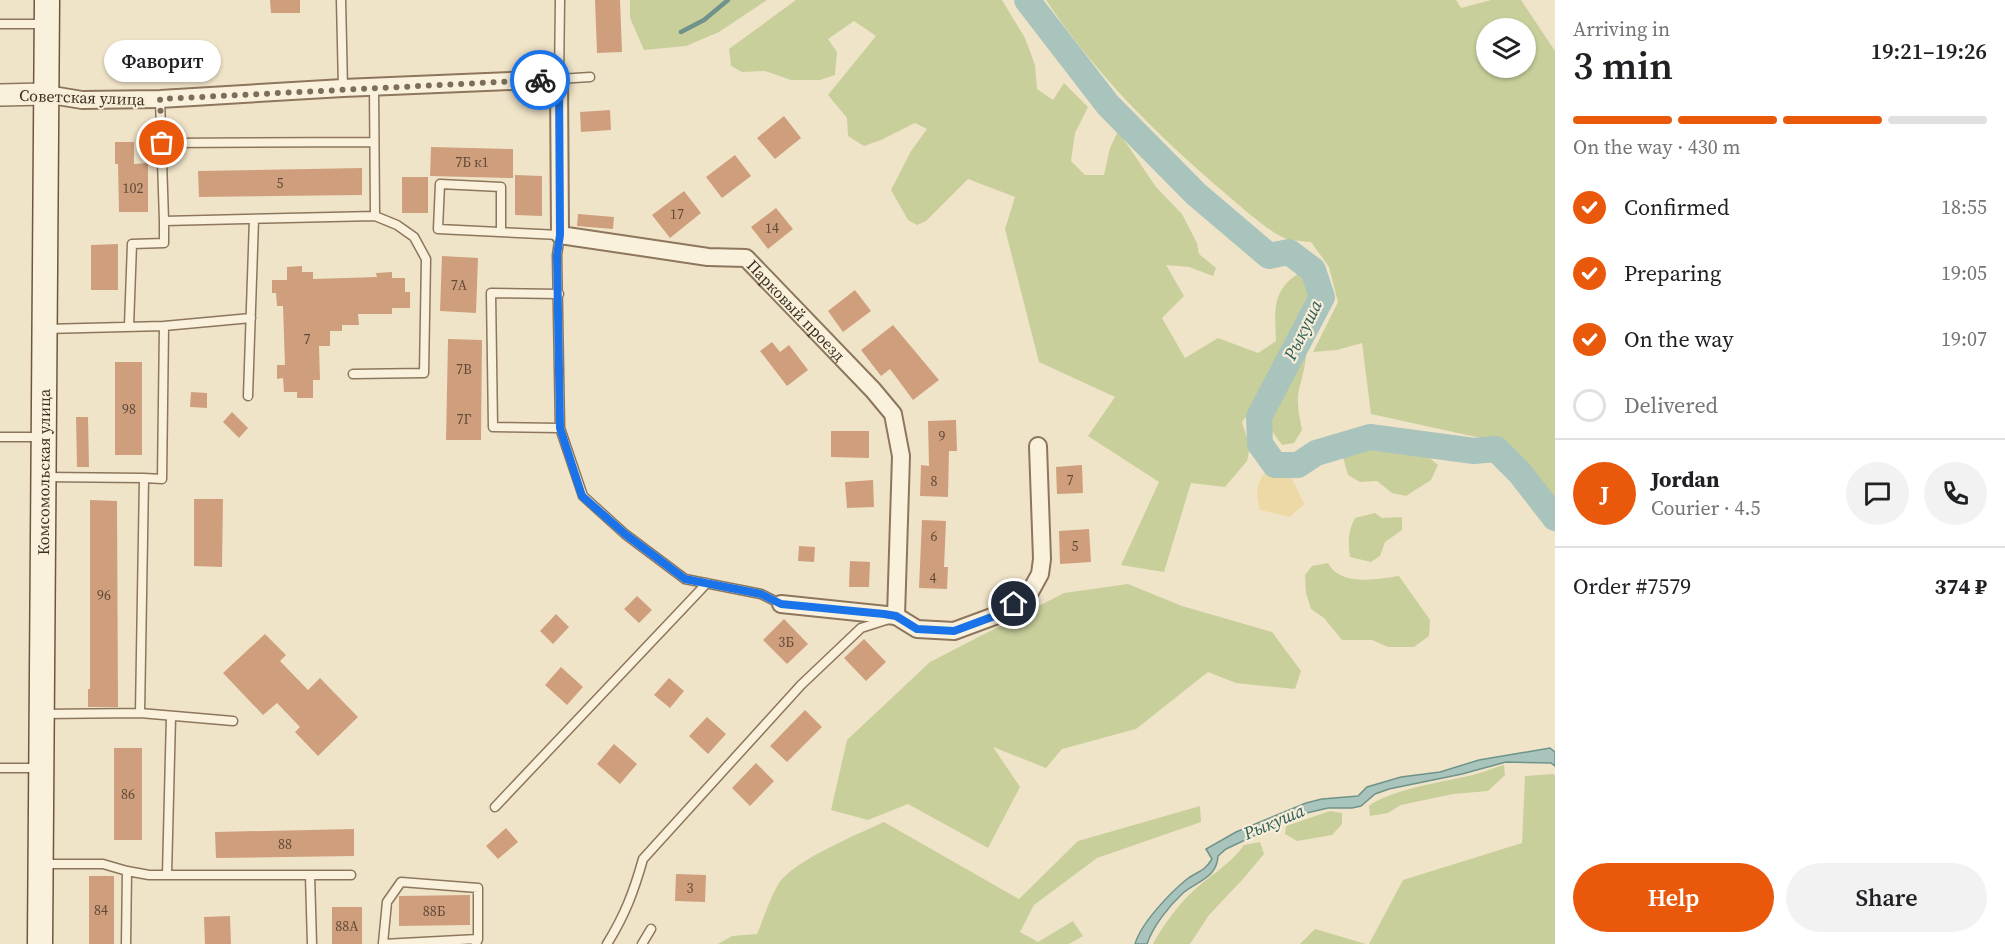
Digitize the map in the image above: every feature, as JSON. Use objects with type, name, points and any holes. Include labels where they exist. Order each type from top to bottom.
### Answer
[{"type":"main road","name":"Комсомольская улица","points":[[40,944],[47,0]]},
{"type":"street","name":"Советская улица","points":[[0,95],[46,94],[82,100],[160,99],[343,88],[559,79]]},
{"type":"street","points":[[559,79],[560,235]]},
{"type":"street","name":"Парковый проезд","points":[[560,235],[708,257],[746,258],[873,390],[893,414],[901,456],[896,616]]},
{"type":"street","points":[[781,604],[896,616],[917,629],[954,631],[1000,614],[1029,594],[1040,574],[1042,559],[1038,446]]},
{"type":"lane","points":[[341,0],[343,88]]},
{"type":"lane","points":[[560,0],[559,79],[590,77]]},
{"type":"lane","points":[[0,24],[47,24]]},
{"type":"lane","points":[[374,87],[375,216]]},
{"type":"lane","points":[[129,326],[132,244],[164,243],[160,99]]},
{"type":"lane","points":[[162,143],[374,142]]},
{"type":"lane","points":[[501,232],[501,187],[440,184],[438,229],[560,235],[557,255],[560,428],[582,496],[625,534],[685,579],[761,594],[781,604]]},
{"type":"lane","points":[[164,221],[375,216],[397,225],[414,237],[426,259],[424,373],[353,374]]},
{"type":"lane","points":[[248,396],[254,219]]},
{"type":"lane","points":[[559,294],[491,293],[493,427],[560,428]]},
{"type":"lane","points":[[45,329],[164,326],[251,318]]},
{"type":"lane","points":[[44,477],[162,479],[164,326]]},
{"type":"lane","points":[[0,436],[44,437]]},
{"type":"lane","points":[[140,713],[144,478]]},
{"type":"lane","points":[[495,807],[707,583]]},
{"type":"lane","points":[[607,944],[627,909],[643,859],[801,685],[835,652],[861,628],[896,616]]},
{"type":"lane","points":[[42,714],[140,713],[232,722]]},
{"type":"lane","points":[[167,875],[171,716]]},
{"type":"lane","points":[[0,768],[41,768]]},
{"type":"lane","points":[[41,864],[103,864],[149,875],[351,875]]},
{"type":"lane","points":[[126,944],[127,871]]},
{"type":"lane","points":[[310,875],[312,944]]},
{"type":"lane","points":[[401,882],[478,888],[477,942],[383,944],[387,902],[401,882]]},
{"type":"lane","points":[[642,944],[651,929]]},
{"type":"green space","points":[[630,0],[767,0],[719,32],[686,46],[644,50],[630,18]]},
{"type":"green space","points":[[796,0],[1002,0],[1025,38],[1035,65],[1037,89],[1053,100],[1064,83],[1088,107],[1075,133],[1071,161],[1085,175],[1104,175],[1110,148],[1118,131],[1156,187],[1182,214],[1197,243],[1199,254],[1216,268],[1213,276],[1189,267],[1166,265],[1184,296],[1162,318],[1185,358],[1218,338],[1258,353],[1276,341],[1275,311],[1279,295],[1283,287],[1299,273],[1308,287],[1308,301],[1263,395],[1242,422],[1250,447],[1247,461],[1225,487],[1191,483],[1164,572],[1121,565],[1159,482],[1088,436],[1115,397],[1039,362],[1005,229],[1015,197],[968,179],[926,221],[917,225],[908,220],[891,190],[911,151],[927,129],[915,123],[864,146],[848,136],[847,118],[828,95],[876,36],[854,21],[828,39],[837,52],[835,75],[820,80],[791,80],[765,71],[742,72],[731,66],[729,49]]},
{"type":"green space","points":[[1046,0],[1456,0],[1461,8],[1491,0],[1521,0],[1533,18],[1476,18],[1476,78],[1536,78],[1536,22],[1555,51],[1555,500],[1550,491],[1527,467],[1499,442],[1371,414],[1362,343],[1337,350],[1313,352],[1338,302],[1329,267],[1311,242],[1284,238],[1254,218],[1153,127],[1085,54]]},
{"type":"green space","points":[[1306,356],[1298,395],[1302,430],[1294,443],[1282,445],[1271,430],[1273,405],[1297,359]]},
{"type":"green space","points":[[1358,449],[1425,454],[1438,465],[1431,480],[1406,496],[1392,493],[1377,481],[1360,482],[1348,475],[1343,457]]},
{"type":"green space","points":[[1375,513],[1382,518],[1402,517],[1402,530],[1385,542],[1380,556],[1371,562],[1350,557],[1349,537],[1355,518]]},
{"type":"green space","points":[[1328,563],[1342,576],[1361,580],[1399,576],[1430,620],[1429,636],[1414,647],[1388,647],[1372,640],[1342,640],[1324,618],[1311,609],[1306,593],[1305,575],[1312,566]]},
{"type":"green space","points":[[1128,584],[1182,606],[1272,632],[1301,671],[1295,689],[1236,683],[1208,672],[1136,729],[1062,749],[1046,768],[993,747],[1020,787],[988,848],[908,804],[868,820],[831,810],[847,740],[930,662],[1064,593]]},
{"type":"green space","points":[[1504,765],[1505,775],[1488,791],[1453,794],[1401,805],[1388,813],[1370,816],[1369,806],[1390,795]]},
{"type":"green space","points":[[1555,775],[1555,944],[1369,944],[1403,880],[1522,843],[1525,776]]},
{"type":"green space","points":[[1200,806],[1201,822],[1097,858],[1034,905],[1020,932],[1038,942],[1073,921],[1083,936],[1069,944],[718,944],[732,936],[757,934],[775,890],[791,871],[830,847],[884,822],[1019,899],[1078,841]]},
{"type":"green space","points":[[1330,811],[1342,813],[1342,824],[1332,835],[1297,841],[1285,834],[1286,826]]},
{"type":"green space","points":[[1260,842],[1264,854],[1209,915],[1190,944],[1153,944],[1169,918],[1189,895],[1232,859],[1244,845]]},
{"type":"green space","points":[[1315,929],[1366,944],[1300,944]]},
{"type":"sand","points":[[1267,469],[1289,472],[1304,504],[1290,517],[1260,510],[1257,498],[1258,489]]},
{"type":"water","name":"Рыкуша","points":[[1550,748],[1555,752],[1555,766],[1551,763],[1506,762],[1389,789],[1375,794],[1361,806],[1328,808],[1298,815],[1226,849],[1218,856],[1217,863],[1210,874],[1183,893],[1167,910],[1157,923],[1147,944],[1135,944],[1143,927],[1165,900],[1212,859],[1206,849],[1236,832],[1306,803],[1322,799],[1358,796],[1367,787],[1401,777],[1440,772],[1479,760]]},
{"type":"building","points":[[270,0],[300,0],[300,13],[271,13]]},
{"type":"building","points":[[595,0],[620,0],[622,52],[597,53]]},
{"type":"building","points":[[610,110],[611,130],[581,132],[580,112]]},
{"type":"building","points":[[784,116],[801,138],[775,159],[757,138]]},
{"type":"building","points":[[115,142],[134,142],[134,164],[148,163],[148,212],[119,212]]},
{"type":"building","points":[[431,147],[513,149],[513,178],[430,176]]},
{"type":"building","points":[[735,155],[751,176],[722,198],[706,177]]},
{"type":"building","points":[[362,168],[362,195],[199,197],[198,171]]},
{"type":"building","points":[[515,175],[542,176],[542,216],[515,215]]},
{"type":"building","points":[[402,177],[428,177],[428,213],[402,213]]},
{"type":"building","points":[[684,191],[701,213],[670,238],[652,215]]},
{"type":"building","points":[[776,208],[793,229],[768,249],[751,227]]},
{"type":"building","points":[[578,214],[614,217],[613,229],[577,226]]},
{"type":"building","points":[[118,244],[118,290],[91,290],[91,245]]},
{"type":"building","points":[[442,256],[478,258],[476,313],[440,311]]},
{"type":"building","points":[[302,266],[302,272],[313,272],[313,279],[377,277],[376,273],[392,272],[392,278],[405,278],[405,292],[410,292],[410,308],[392,308],[392,314],[358,314],[359,325],[342,325],[342,331],[330,331],[330,346],[319,346],[320,380],[313,380],[313,398],[297,398],[297,392],[284,392],[283,378],[277,379],[277,365],[285,365],[283,306],[277,306],[276,293],[272,293],[272,280],[287,280],[287,267]]},
{"type":"building","points":[[855,290],[871,311],[843,332],[828,311]]},
{"type":"building","points":[[893,325],[939,380],[913,400],[890,369],[881,376],[861,350]]},
{"type":"building","points":[[448,339],[482,340],[481,440],[446,440]]},
{"type":"building","points":[[772,342],[780,352],[789,345],[808,370],[787,386],[760,351]]},
{"type":"building","points":[[115,362],[142,362],[142,455],[115,455]]},
{"type":"building","points":[[191,392],[207,393],[207,408],[190,407]]},
{"type":"building","points":[[232,412],[248,428],[239,438],[223,422]]},
{"type":"building","points":[[76,417],[88,417],[89,467],[77,467]]},
{"type":"building","points":[[956,420],[957,451],[949,451],[948,497],[920,496],[921,465],[929,466],[928,421]]},
{"type":"building","points":[[831,431],[869,431],[869,458],[831,457]]},
{"type":"building","points":[[1082,465],[1083,493],[1057,494],[1056,467]]},
{"type":"building","points":[[873,480],[874,507],[847,508],[845,482]]},
{"type":"building","points":[[194,499],[223,499],[222,567],[194,566]]},
{"type":"building","points":[[90,500],[117,501],[118,707],[88,707],[88,689],[90,689]]},
{"type":"building","points":[[922,520],[946,521],[944,567],[948,567],[947,589],[919,588]]},
{"type":"building","points":[[1089,529],[1091,562],[1060,564],[1059,531]]},
{"type":"building","points":[[799,546],[815,547],[814,562],[798,561]]},
{"type":"building","points":[[850,561],[870,562],[869,587],[849,587]]},
{"type":"building","points":[[637,596],[652,610],[639,623],[624,609]]},
{"type":"building","points":[[556,614],[569,627],[553,644],[540,631]]},
{"type":"building","points":[[784,619],[808,644],[787,664],[763,640]]},
{"type":"building","points":[[265,634],[286,655],[280,661],[308,690],[320,678],[358,717],[318,756],[295,732],[300,727],[277,703],[263,715],[223,673]]},
{"type":"building","points":[[864,639],[886,662],[866,681],[844,658]]},
{"type":"building","points":[[561,667],[583,687],[567,705],[545,685]]},
{"type":"building","points":[[669,678],[684,691],[670,708],[654,695]]},
{"type":"building","points":[[805,710],[822,727],[787,762],[770,746]]},
{"type":"building","points":[[707,717],[726,734],[708,754],[689,736]]},
{"type":"building","points":[[614,744],[637,764],[620,784],[597,764]]},
{"type":"building","points":[[114,748],[142,748],[142,840],[114,840]]},
{"type":"building","points":[[756,763],[774,781],[750,806],[732,788]]},
{"type":"building","points":[[506,828],[518,842],[498,859],[486,846]]},
{"type":"building","points":[[354,829],[354,856],[216,858],[215,832]]},
{"type":"building","points":[[676,874],[706,875],[705,902],[675,901]]},
{"type":"building","points":[[89,876],[114,876],[114,944],[89,944]]},
{"type":"building","points":[[470,895],[470,925],[399,926],[399,896]]},
{"type":"building","points":[[332,907],[362,907],[362,944],[332,944]]},
{"type":"building","points":[[230,916],[231,944],[205,944],[204,917]]},
{"type":"waterway","points":[[681,32],[704,20],[728,0]]},
{"type":"waterway","name":"Рыкуша","points":[[1027,0],[1108,105],[1196,194],[1269,256],[1289,252],[1313,270],[1322,297],[1259,417],[1260,444],[1275,465],[1298,465],[1316,453],[1370,437],[1474,451],[1496,449],[1520,473],[1555,518]]},
{"type":"way so far","points":[[162,143],[160,99],[343,88],[540,80]]},
{"type":"place","name":"Фаворит","points":[[162,143]]},
{"type":"route","points":[[540,80],[559,79],[560,235],[557,255],[560,428],[582,496],[625,534],[685,579],[761,594],[781,604],[884,614],[896,616],[917,629],[954,631],[1000,614],[1014,604]]}]
